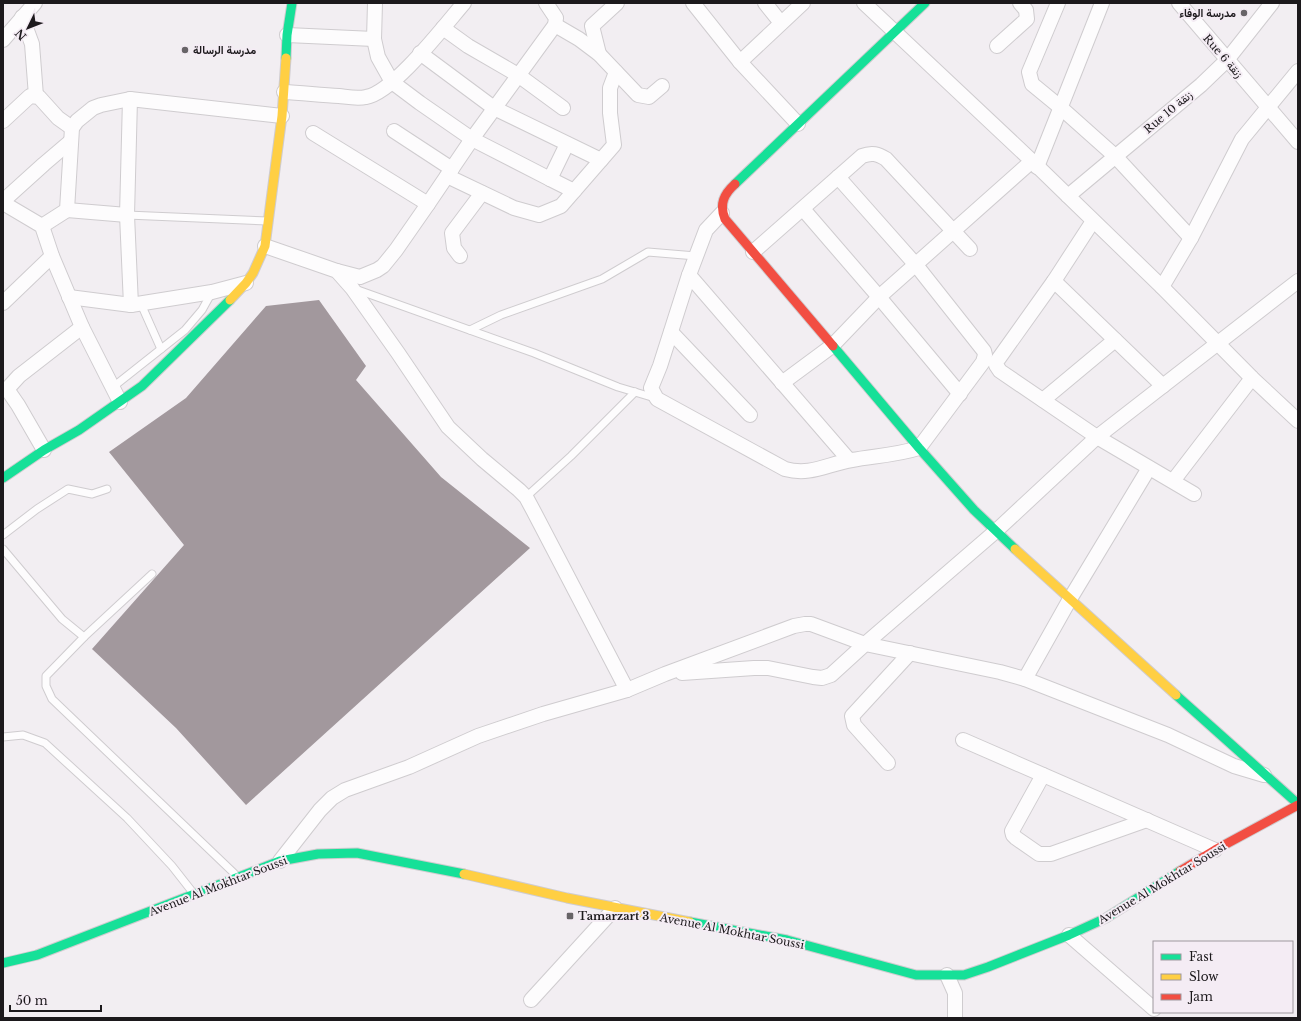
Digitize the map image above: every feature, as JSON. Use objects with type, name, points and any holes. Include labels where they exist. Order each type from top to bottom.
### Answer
[{"type":"street","points":[[3,40],[35,3]]},
{"type":"street","points":[[3,478],[44,450],[79,430],[142,386],[215,316],[246,283],[253,273],[265,246],[282,116],[287,35],[292,3]]},
{"type":"street","points":[[375,3],[374,39],[378,57],[392,82],[472,139],[574,191]]},
{"type":"street","points":[[284,92],[362,97],[375,94],[392,82],[443,28],[464,3]]},
{"type":"street","points":[[265,246],[337,271],[360,277],[383,266],[396,250],[494,108],[555,25],[556,18],[546,3]]},
{"type":"street","points":[[599,54],[592,26],[617,3]]},
{"type":"street","points":[[693,3],[740,62],[798,124]]},
{"type":"street","points":[[765,3],[781,23]]},
{"type":"street","points":[[740,62],[803,3]]},
{"type":"street","points":[[864,3],[1068,196],[1162,287],[1252,378],[1298,421]]},
{"type":"street","points":[[925,3],[728,191],[722,201],[722,213],[753,252],[919,448],[996,531],[1298,805]]},
{"type":"street","points":[[997,46],[1027,19],[1026,10],[1020,3]]},
{"type":"street","points":[[1058,3],[1028,72],[1032,84],[1115,156],[1191,238]]},
{"type":"street","points":[[782,383],[832,346],[879,297],[954,231],[1034,164],[1060,107],[1102,3]]},
{"type":"street","name":"Rue 6 زنقة","points":[[1178,3],[1298,142]]},
{"type":"street","name":"Rue 10 زنقة","points":[[1068,196],[1201,85],[1227,60],[1272,3]]},
{"type":"street","points":[[22,17],[32,44],[36,96],[58,118],[72,135]]},
{"type":"street","points":[[555,25],[579,39],[599,54],[638,95],[648,97],[662,86]]},
{"type":"street","points":[[443,28],[468,46],[518,75],[563,108]]},
{"type":"street","points":[[287,35],[374,39]]},
{"type":"street","points":[[420,53],[494,108],[601,160]]},
{"type":"street","points":[[1162,287],[1191,238],[1242,139],[1298,71]]},
{"type":"street","points":[[394,130],[450,173],[482,193],[514,208],[539,215],[561,206],[614,145],[610,114],[610,88],[616,72]]},
{"type":"street","points":[[3,121],[28,98],[36,96]]},
{"type":"street","points":[[67,210],[72,135],[77,121],[93,108],[130,99],[282,116]]},
{"type":"street","points":[[130,99],[127,215],[136,304]]},
{"type":"street","points":[[313,133],[428,204]]},
{"type":"street","points":[[72,135],[44,164],[3,202],[42,226],[52,256],[82,327],[120,402]]},
{"type":"street","points":[[550,179],[567,144]]},
{"type":"street","points":[[753,252],[862,156],[867,154],[876,154],[886,160],[970,249]]},
{"type":"street","points":[[722,213],[706,230],[689,276],[660,366],[651,388],[657,399],[785,469],[796,472],[808,471],[849,460],[905,452],[919,448],[983,362],[985,355],[984,351],[916,265],[838,177]]},
{"type":"street","points":[[460,256],[454,248],[452,233],[482,193]]},
{"type":"street","points":[[803,209],[960,394]]},
{"type":"street","points":[[42,226],[67,210],[127,215]]},
{"type":"street","points":[[1093,221],[1054,282],[996,361],[996,365],[1000,371],[1097,437],[1194,494]]},
{"type":"street","points":[[3,302],[52,256]]},
{"type":"street","points":[[337,271],[352,288],[418,381],[448,427],[526,497],[627,690]]},
{"type":"street","points":[[689,276],[849,460]]},
{"type":"street","points":[[665,674],[761,668],[822,678],[831,675],[996,531],[1097,437],[1298,281]]},
{"type":"street","points":[[1054,282],[1163,386]]},
{"type":"street","points":[[69,297],[136,304],[212,292],[246,283]]},
{"type":"street","points":[[44,450],[9,392],[9,387],[19,376],[82,327]]},
{"type":"street","points":[[671,332],[750,415]]},
{"type":"street","points":[[1043,400],[1115,340]]},
{"type":"street","points":[[1173,482],[1252,378]]},
{"type":"street","points":[[1025,680],[1070,599],[1149,468]]},
{"type":"street","points":[[280,861],[320,810],[332,798],[345,790],[408,767],[478,736],[543,714],[627,690],[665,674],[794,626],[805,624],[818,626],[865,644],[1000,672],[1025,680],[1168,735],[1234,766],[1266,775]]},
{"type":"street","points":[[888,763],[854,725],[852,716],[910,653]]},
{"type":"street","points":[[963,740],[1216,850]]},
{"type":"street","points":[[1043,775],[1012,831],[1016,838],[1039,854],[1051,854],[1147,820]]},
{"type":"street","name":"Avenue Al Mokhtar Soussi","points":[[3,963],[37,955],[280,861],[308,855],[357,853],[470,874],[567,898],[615,908],[787,940],[916,975],[964,975],[1068,935],[1106,918],[1216,850],[1298,805]]},
{"type":"street","points":[[531,1000],[615,908]]},
{"type":"street","points":[[1068,935],[1153,1008]]},
{"type":"street","points":[[947,975],[955,993],[954,1018]]},
{"type":"lane","points":[[127,215],[268,221]]},
{"type":"lane","points":[[470,330],[501,315],[602,279],[648,252],[696,256]]},
{"type":"lane","points":[[352,288],[534,353],[618,387],[657,399]]},
{"type":"lane","points":[[113,387],[185,330],[202,310],[212,292]]},
{"type":"lane","points":[[136,304],[161,349]]},
{"type":"lane","points":[[526,497],[571,456],[635,392]]},
{"type":"lane","points":[[3,536],[37,508],[68,490],[92,494],[107,489]]},
{"type":"lane","points":[[3,549],[62,619],[84,637]]},
{"type":"lane","points":[[152,574],[84,637],[46,676],[46,686],[52,699],[238,877]]},
{"type":"lane","points":[[3,737],[23,735],[45,743],[127,818],[172,866],[194,894]]},
{"type":"building","points":[[319,300],[366,366],[356,380],[441,477],[530,548],[246,805],[176,728],[92,649],[184,545],[109,452],[186,398],[266,306]]},
{"type":"traffic: fast","points":[[286,58],[287,35],[292,3]]},
{"type":"traffic: fast","points":[[735,184],[925,3]]},
{"type":"traffic: fast","points":[[3,478],[44,450],[79,430],[142,386],[230,300]]},
{"type":"traffic: fast","points":[[833,346],[919,448],[974,510],[1015,549]]},
{"type":"traffic: fast","points":[[1176,695],[1298,804]]},
{"type":"traffic: fast","points":[[3,963],[37,955],[280,861],[318,854],[357,853],[464,874]]},
{"type":"traffic: fast","points":[[690,922],[787,940],[916,975],[964,975],[1069,935],[1106,918],[1180,871]]},
{"type":"traffic: slow","points":[[230,300],[253,273],[265,246],[282,116],[286,58]]},
{"type":"traffic: slow","points":[[1015,549],[1176,695]]},
{"type":"traffic: slow","points":[[464,874],[567,898],[690,922]]},
{"type":"traffic: jam","points":[[735,184],[725,196],[722,209],[725,219],[833,346]]},
{"type":"traffic: jam","points":[[1180,871],[1215,850],[1298,805]]},
{"type":"place","name":"مدرسة الوفاء","points":[[1244,13]]},
{"type":"place","name":"مدرسة الرسالة","points":[[185,50]]},
{"type":"place","name":"Tamarzart 3","points":[[570,916]]}]
